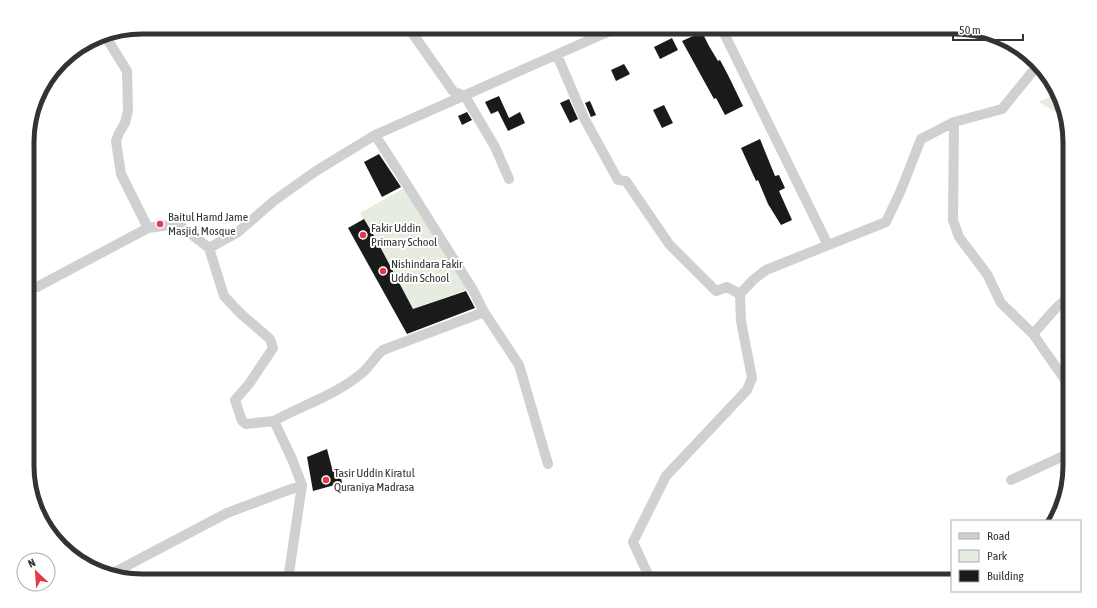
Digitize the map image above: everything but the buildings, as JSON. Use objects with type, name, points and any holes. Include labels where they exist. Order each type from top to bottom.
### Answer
[{"type":"street","points":[[413,34],[453,91],[465,96],[495,148],[509,179]]},
{"type":"street","points":[[209,248],[238,232],[275,200],[316,171],[374,135],[604,34]]},
{"type":"street","points":[[725,34],[797,178],[828,245]]},
{"type":"street","points":[[108,40],[127,71],[128,111],[125,123],[119,132],[116,141],[121,174],[148,228]]},
{"type":"street","points":[[557,55],[584,118],[618,180],[626,181],[669,244],[716,292],[727,287],[740,294]]},
{"type":"street","points":[[648,574],[633,542],[666,476],[748,390],[752,378],[741,321],[740,294],[752,280],[766,270],[886,222],[901,190],[921,139],[954,122],[1002,109],[1034,69]]},
{"type":"street","points":[[954,122],[953,220],[959,238],[986,274],[1001,303],[1033,334],[1063,377]]},
{"type":"street","points":[[374,135],[473,290],[484,312],[519,365],[548,464]]},
{"type":"street","points":[[37,287],[148,228],[178,224],[209,248],[224,296],[241,314],[270,339],[273,348],[249,384],[235,400],[242,421],[246,424],[274,421],[324,397],[363,373],[376,355],[383,350],[484,312]]},
{"type":"street","points":[[1033,334],[1063,302]]},
{"type":"street","points":[[274,421],[292,459],[302,485],[289,574]]},
{"type":"street","points":[[1010,480],[1063,456]]},
{"type":"street","points":[[117,571],[227,513],[302,485]]},
{"type":"green space","points":[[1053,96],[1059,114],[1039,102]]},
{"type":"green space","points":[[1061,122],[1062,131],[1059,132]]},
{"type":"green space","points":[[406,187],[469,289],[413,309],[360,213]]},
{"type":"place","name":"Baitul Hamd Jame Masjid, Mosque","points":[[160,224]]},
{"type":"place","name":"Fakir Uddin Primary School","points":[[363,235]]},
{"type":"place","name":"Nishindara Fakir Uddin School","points":[[383,271]]},
{"type":"place","name":"Tasir Uddin Kiratul Quraniya Madrasa","points":[[326,480]]}]
